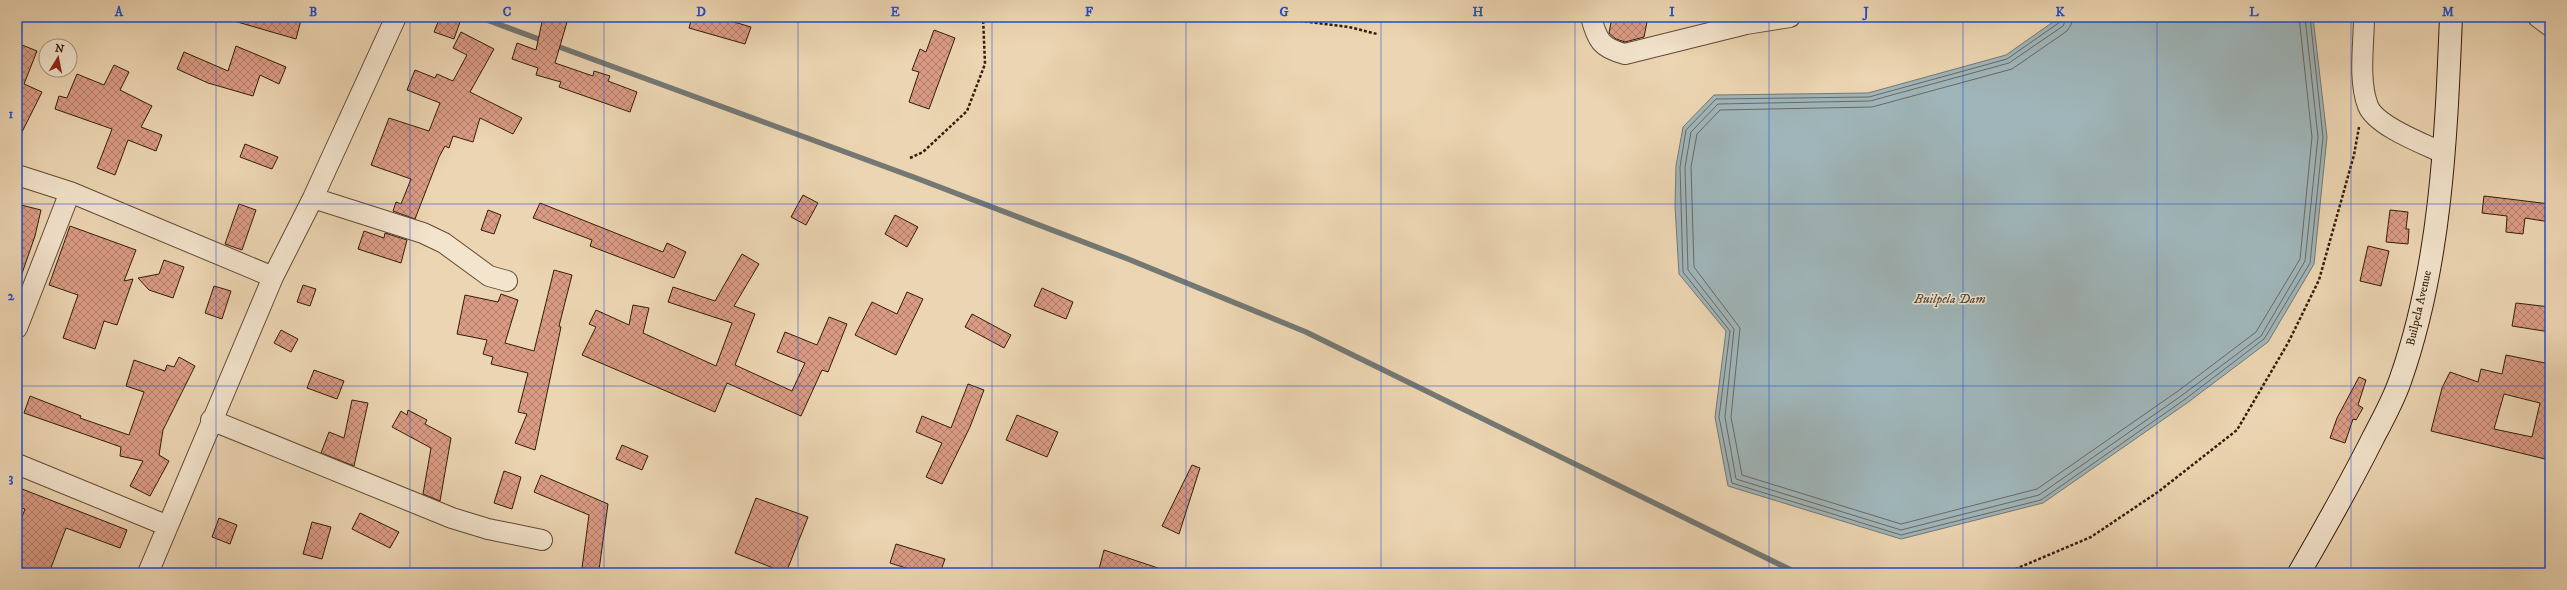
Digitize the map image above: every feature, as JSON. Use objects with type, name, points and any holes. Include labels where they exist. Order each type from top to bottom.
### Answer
[{"type":"street","points":[[148,573],[211,420],[273,277],[313,198],[396,17]]},
{"type":"street","points":[[1591,17],[1598,41],[1612,51],[1625,54],[1746,24],[1790,17]]},
{"type":"street","points":[[2364,17],[2363,78],[2368,107],[2383,122],[2443,153]]},
{"type":"street","name":"Builpela Avenue","points":[[2299,573],[2350,485],[2400,382],[2422,304],[2436,228],[2443,153],[2451,17]]},
{"type":"street","points":[[2538,17],[2550,26]]},
{"type":"street","points":[[17,175],[70,192],[273,277]]},
{"type":"street","points":[[17,328],[70,192]]},
{"type":"street","points":[[313,198],[423,233],[444,243],[489,276],[507,281]]},
{"type":"street","points":[[211,420],[452,518],[488,529],[542,540]]},
{"type":"street","points":[[17,464],[168,526]]},
{"type":"path","points":[[910,158],[923,152],[967,112],[985,64],[983,17]]},
{"type":"path","points":[[1270,17],[1349,27],[1376,34]]},
{"type":"path","points":[[2006,573],[2091,537],[2158,492],[2237,430],[2288,343],[2319,280],[2354,156],[2360,120],[2368,107]]},
{"type":"water","name":"Builpela Dam","points":[[2060,17],[2313,17],[2327,137],[2314,264],[2268,342],[2187,403],[2043,503],[1901,539],[1728,486],[1715,417],[1726,331],[1679,274],[1675,206],[1676,166],[1683,127],[1714,95],[1868,93],[2006,55]]},
{"type":"building","points":[[235,17],[289,17],[301,20],[296,39],[234,21]]},
{"type":"building","points":[[440,17],[460,22],[454,39],[434,32]]},
{"type":"building","points":[[543,17],[567,22],[555,63],[593,76],[594,71],[610,76],[608,81],[637,92],[630,112],[559,87],[561,82],[536,75],[538,68],[512,59],[517,43],[536,50]]},
{"type":"building","points":[[692,17],[717,17],[751,27],[745,44],[689,28]]},
{"type":"building","points":[[1612,17],[1648,17],[1644,37],[1625,42],[1616,39],[1609,33]]},
{"type":"building","points":[[934,30],[955,38],[929,109],[909,102],[919,72],[912,70],[920,49],[926,52]]},
{"type":"building","points":[[461,32],[494,49],[470,92],[522,118],[513,134],[480,118],[473,142],[453,136],[449,148],[445,146],[439,157],[415,219],[393,211],[396,202],[401,204],[411,179],[371,165],[389,118],[429,131],[440,103],[407,90],[415,70],[435,78],[437,74],[453,81],[467,55],[453,48]]},
{"type":"building","points":[[17,43],[37,51],[24,84],[42,92],[17,142]]},
{"type":"building","points":[[236,46],[286,67],[279,84],[260,75],[253,96],[208,83],[177,69],[184,52],[228,71]]},
{"type":"building","points":[[114,65],[129,72],[120,90],[152,106],[141,127],[162,135],[156,151],[128,140],[115,175],[97,168],[112,129],[55,109],[59,96],[67,98],[75,78],[78,78],[78,74],[104,85]]},
{"type":"building","points":[[245,144],[278,157],[272,169],[240,157]]},
{"type":"building","points":[[803,195],[818,203],[806,225],[791,217]]},
{"type":"building","points":[[2484,196],[2550,204],[2550,222],[2525,218],[2523,234],[2506,232],[2507,216],[2482,213]]},
{"type":"building","points":[[540,203],[663,252],[667,243],[686,252],[674,278],[590,246],[592,240],[533,218]]},
{"type":"building","points":[[17,204],[41,210],[35,236],[19,282],[17,282]]},
{"type":"building","points":[[239,204],[256,210],[242,250],[225,244]]},
{"type":"building","points":[[488,210],[501,215],[494,234],[481,230]]},
{"type":"building","points":[[2390,210],[2408,212],[2406,229],[2409,229],[2408,244],[2386,242]]},
{"type":"building","points":[[895,215],[918,227],[907,247],[885,234]]},
{"type":"building","points":[[70,226],[136,250],[124,281],[133,279],[117,325],[104,321],[95,349],[63,338],[78,295],[49,285]]},
{"type":"building","points":[[364,231],[384,238],[385,233],[407,240],[401,263],[358,249]]},
{"type":"building","points":[[2368,246],[2389,251],[2381,286],[2360,281]]},
{"type":"building","points":[[742,254],[759,264],[734,306],[755,314],[735,365],[792,391],[805,363],[777,352],[785,332],[817,345],[829,317],[847,324],[828,372],[822,370],[801,416],[727,383],[715,412],[582,355],[596,327],[589,324],[596,310],[629,325],[633,305],[649,308],[643,333],[716,366],[732,323],[668,302],[673,287],[715,301]]},
{"type":"building","points":[[164,260],[184,267],[173,298],[149,290],[138,278],[159,274]]},
{"type":"building","points":[[554,270],[572,275],[559,326],[561,327],[535,450],[515,443],[527,414],[518,412],[528,373],[491,364],[493,357],[483,354],[487,340],[457,334],[465,295],[498,302],[501,294],[518,300],[505,343],[534,351]]},
{"type":"building","points":[[303,285],[316,289],[310,306],[297,302]]},
{"type":"building","points":[[214,286],[231,291],[222,319],[205,313]]},
{"type":"building","points":[[1042,288],[1073,302],[1066,319],[1034,306]]},
{"type":"building","points":[[907,292],[923,299],[896,355],[855,335],[872,302],[897,314]]},
{"type":"building","points":[[2516,303],[2550,307],[2550,332],[2512,326]]},
{"type":"building","points":[[972,314],[1011,335],[1004,348],[965,327]]},
{"type":"building","points":[[281,330],[298,339],[291,352],[274,343]]},
{"type":"building","points":[[2506,355],[2550,364],[2550,444],[2548,443],[2545,459],[2431,431],[2442,388],[2450,372],[2478,382],[2481,369],[2502,374]],"holes":[[[2504,394],[2540,403],[2532,437],[2494,429]]]},
{"type":"building","points":[[179,357],[195,366],[163,430],[159,455],[169,461],[150,496],[130,486],[143,461],[120,456],[121,447],[24,413],[30,396],[81,416],[80,418],[129,435],[144,392],[126,386],[134,360],[165,371],[167,365],[174,367]]},
{"type":"building","points":[[314,370],[344,381],[337,399],[307,388]]},
{"type":"building","points":[[2359,377],[2366,380],[2358,405],[2363,408],[2356,420],[2353,419],[2345,443],[2330,438],[2337,418]]},
{"type":"building","points":[[968,384],[984,390],[970,427],[942,484],[926,477],[942,443],[916,432],[922,416],[951,428]]},
{"type":"building","points":[[352,400],[368,403],[354,466],[321,453],[329,432],[344,438]]},
{"type":"building","points":[[408,410],[427,420],[425,424],[451,438],[440,501],[423,494],[431,448],[392,427],[401,411],[407,415]]},
{"type":"building","points":[[1017,415],[1058,432],[1047,457],[1006,440]]},
{"type":"building","points":[[622,445],[648,456],[642,470],[616,459]]},
{"type":"building","points":[[1192,465],[1200,468],[1179,534],[1162,526]]},
{"type":"building","points":[[504,471],[521,477],[512,509],[494,503]]},
{"type":"building","points":[[541,475],[608,504],[599,570],[582,568],[589,515],[534,492]]},
{"type":"building","points":[[17,487],[127,530],[120,548],[66,528],[49,573],[29,573],[30,570],[17,566],[17,530],[25,509],[17,506]]},
{"type":"building","points":[[756,498],[808,517],[786,573],[735,553]]},
{"type":"building","points":[[360,513],[399,532],[390,548],[352,529]]},
{"type":"building","points":[[219,518],[237,525],[230,544],[212,537]]},
{"type":"building","points":[[312,522],[331,527],[322,559],[303,554]]},
{"type":"building","points":[[896,544],[945,559],[940,573],[922,573],[890,563]]},
{"type":"building","points":[[1104,550],[1164,570],[1163,573],[1098,573]]},
{"type":"waterway","points":[[479,17],[544,41]]},
{"type":"waterway","points":[[554,45],[916,178],[1128,259],[1306,332],[1797,573]]}]
